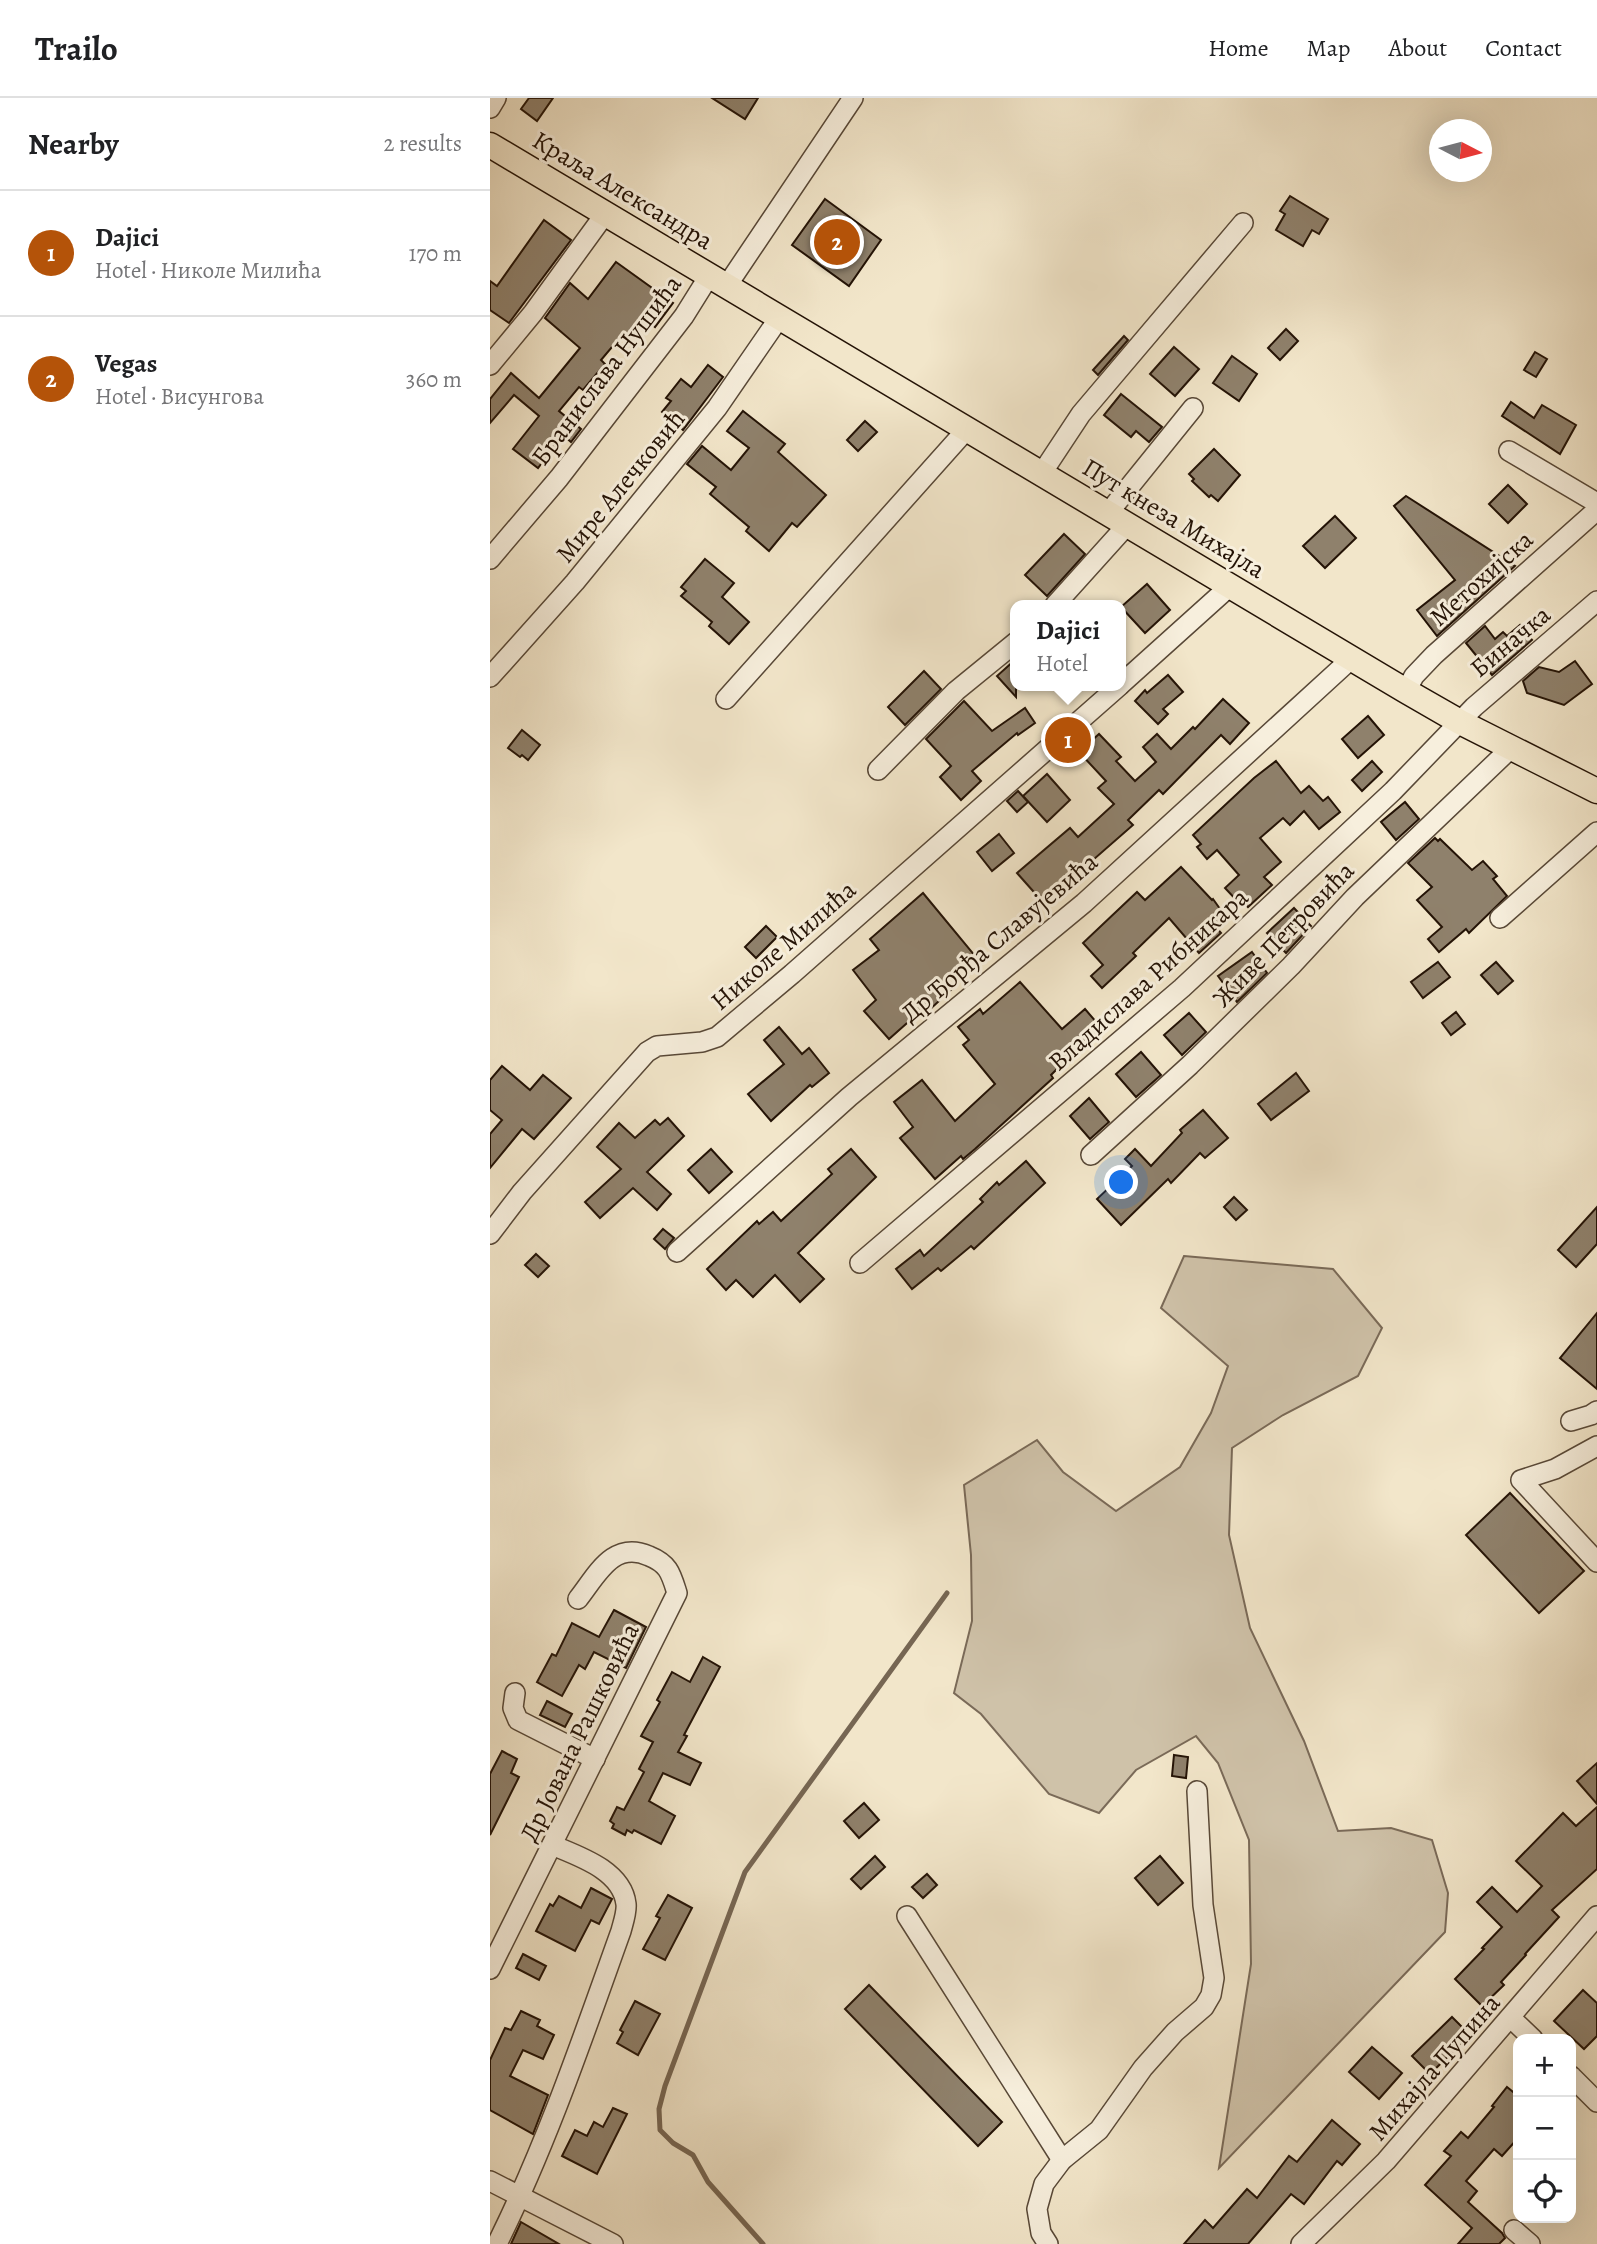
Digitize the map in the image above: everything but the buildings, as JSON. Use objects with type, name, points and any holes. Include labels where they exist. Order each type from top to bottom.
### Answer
[{"type":"main road","name":"Краља Александра","points":[[490,145],[718,281]]},
{"type":"main road","name":"Пут кнеза Михајла","points":[[718,281],[1406,691],[1460,722],[1597,790]]},
{"type":"street","points":[[490,108],[496,98]]},
{"type":"street","name":"Бранислава Нушића","points":[[490,559],[559,478],[684,316],[718,281],[853,98]]},
{"type":"street","points":[[490,365],[533,313],[605,214]]},
{"type":"street","points":[[1042,473],[1081,414],[1243,223]]},
{"type":"street","name":"Мире Алечковић","points":[[490,677],[575,582],[717,408],[779,318]]},
{"type":"street","points":[[1059,600],[1119,518],[1193,408]]},
{"type":"street","points":[[726,699],[967,429]]},
{"type":"street","points":[[1509,451],[1597,503]]},
{"type":"street","name":"Метохијска","points":[[1406,691],[1414,676],[1434,655],[1597,510]]},
{"type":"street","name":"Николе Милића","points":[[1126,680],[1228,587]]},
{"type":"street","name":"Биначка","points":[[1460,722],[1597,601]]},
{"type":"street","points":[[877,770],[956,691],[1010,647]]},
{"type":"street","name":"Др Ђорђа Славујевића","points":[[677,1252],[849,1097],[1084,903],[1352,659]]},
{"type":"street","name":"Николе Милића","points":[[490,1234],[522,1192],[647,1052],[657,1046],[671,1043],[702,1042],[718,1037],[1113,691]]},
{"type":"street","name":"Владислава Рибникара","points":[[860,1263],[1182,988],[1393,791],[1460,722]]},
{"type":"street","name":"Живе Петровића","points":[[1091,1155],[1190,1065],[1291,966],[1355,897],[1511,748]]},
{"type":"street","points":[[1500,918],[1597,832]]},
{"type":"street","points":[[1571,1421],[1591,1415],[1597,1410]]},
{"type":"street","points":[[1597,1446],[1555,1469],[1521,1480],[1597,1562]]},
{"type":"street","name":"Др Јована Рашковића","points":[[490,1969],[677,1593],[671,1572],[659,1560],[632,1551],[620,1552],[606,1563],[578,1599]]},
{"type":"street","points":[[515,1693],[513,1708],[518,1720],[595,1759]]},
{"type":"street","points":[[1048,2244],[1041,2233],[1037,2209],[1044,2184],[1062,2160],[1099,2130],[1143,2067],[1175,2032],[1204,2007],[1211,1995],[1214,1978],[1203,1905],[1197,1791]]},
{"type":"street","points":[[497,2244],[520,2198],[559,2104],[621,1931],[626,1905],[621,1889],[609,1876],[592,1863],[552,1845]]},
{"type":"street","points":[[907,1916],[1062,2160]]},
{"type":"street","name":"Михајла Пупина","points":[[1301,2244],[1386,2161],[1597,1916]]},
{"type":"street","points":[[1511,2018],[1528,2034]]},
{"type":"street","points":[[1576,2081],[1597,2102]]},
{"type":"street","points":[[490,2181],[613,2244]]},
{"type":"street","points":[[1514,2230],[1530,2244]]},
{"type":"shaded area","points":[[1184,1256],[1333,1269],[1382,1328],[1358,1376],[1283,1415],[1232,1448],[1229,1535],[1250,1628],[1304,1741],[1338,1831],[1391,1828],[1432,1840],[1448,1893],[1445,1932],[1219,2168],[1251,1964],[1249,1840],[1218,1763],[1196,1736],[1136,1770],[1099,1813],[1049,1794],[981,1714],[954,1693],[972,1621],[971,1555],[964,1485],[1037,1440],[1063,1472],[1116,1511],[1180,1467],[1211,1413],[1228,1366],[1161,1308]]},
{"type":"waterway","points":[[763,2244],[708,2182],[693,2155],[673,2143],[660,2130],[659,2109],[665,2086],[745,1872],[947,1593]]},
{"type":"place","name":"Vegas","points":[[837,242]]},
{"type":"place","name":"Dajici","points":[[1068,740]]}]
